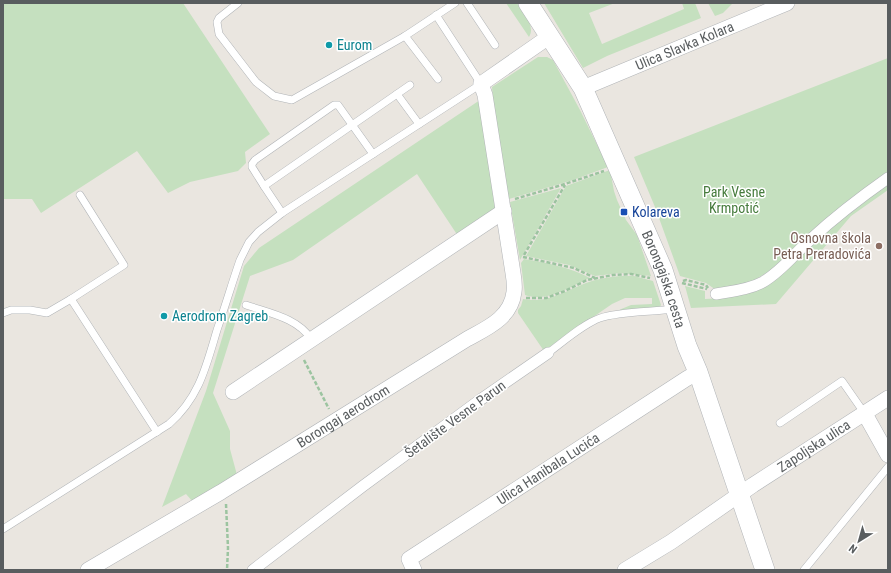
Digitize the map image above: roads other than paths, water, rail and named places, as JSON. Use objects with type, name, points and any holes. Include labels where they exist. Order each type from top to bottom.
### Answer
[{"type":"street","name":"Borongajska cesta","points":[[528,3],[582,88],[648,235],[662,270],[687,346],[698,372],[766,570]]},
{"type":"street","name":"Ulica Slavka Kolara","points":[[582,88],[787,3]]},
{"type":"street","points":[[481,84],[550,36]]},
{"type":"street","name":"Borongaj aerodrom","points":[[88,570],[221,492],[467,339],[495,324],[503,317],[513,298],[514,273],[485,95],[481,84]]},
{"type":"street","points":[[713,293],[745,289],[772,276],[825,226],[888,178]]},
{"type":"street","points":[[233,392],[503,206]]},
{"type":"street","name":"Šetalište Vesne Parun","points":[[253,570],[362,486],[480,400],[548,353]]},
{"type":"street","name":"Ulica Hanibala Lucića","points":[[414,570],[409,559],[698,372]]},
{"type":"street","name":"Zapoljska ulica","points":[[625,570],[671,542],[753,485],[888,398]]},
{"type":"street","points":[[865,414],[888,455]]},
{"type":"lane","points":[[238,3],[219,18],[217,22],[219,34],[256,82],[274,96],[292,100],[405,36],[455,3]]},
{"type":"lane","points":[[467,3],[495,45]]},
{"type":"lane","points":[[3,529],[157,432],[180,414],[188,404],[202,378],[240,260],[249,242],[258,232],[282,213],[481,84],[436,15]]},
{"type":"lane","points":[[405,36],[438,79]]},
{"type":"lane","points":[[264,186],[410,85]]},
{"type":"lane","points":[[397,94],[419,124]]},
{"type":"lane","points":[[282,213],[252,167],[252,164],[255,160],[334,104],[338,105],[373,154]]},
{"type":"lane","points":[[3,312],[11,310],[30,310],[47,313],[124,265],[80,195]]},
{"type":"lane","points":[[71,299],[157,432]]},
{"type":"lane","points":[[246,305],[292,321],[305,330],[311,339]]},
{"type":"lane","name":"Šetalište Vesne Parun","points":[[548,353],[590,323],[600,318],[630,313],[675,309]]},
{"type":"lane","points":[[780,423],[842,381],[865,414]]},
{"type":"lane","points":[[804,570],[888,467]]},
{"type":"place","name":"Eurom","points":[[329,45]]},
{"type":"place","name":"Kolareva","points":[[624,212]]},
{"type":"place","name":"Osnovna škola Petra Preradovića","points":[[879,246]]},
{"type":"place","name":"Aerodrom Zagreb","points":[[164,316]]},
{"type":"park label","name":"Park Vesne Krmpotić","points":[[734,200]]}]
